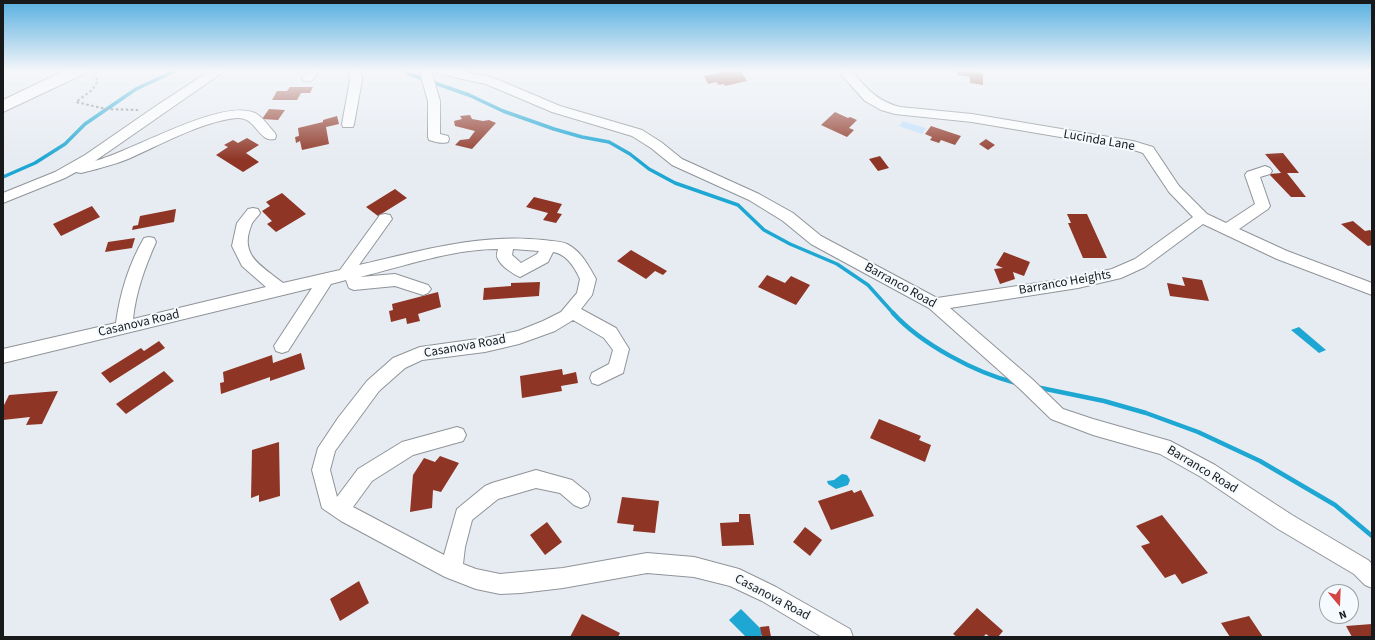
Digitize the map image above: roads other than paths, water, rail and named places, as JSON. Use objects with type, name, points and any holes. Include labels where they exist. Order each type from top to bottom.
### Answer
[{"type":"main road","points":[[3,107],[18,100]]},
{"type":"street","points":[[60,175],[90,158],[175,100]]},
{"type":"street","points":[[348,124],[352,100]]},
{"type":"street","points":[[434,100],[434,136],[443,139]]},
{"type":"street","name":"Barranco Road","points":[[534,100],[556,109],[637,133],[656,145],[677,162],[754,198],[788,217],[816,240],[935,304],[1026,384],[1057,414],[1093,427],[1164,447],[1208,471],[1285,522],[1361,567],[1372,578]]},
{"type":"street","name":"Lucinda Lane","points":[[873,100],[886,107],[899,110],[972,118],[1133,146],[1148,150],[1174,189],[1202,218],[1282,255],[1372,289]]},
{"type":"street","points":[[3,198],[60,175],[110,161],[169,135],[221,117],[238,114],[251,116],[270,136]]},
{"type":"street","points":[[1227,230],[1263,206],[1252,175],[1264,171]]},
{"type":"street","points":[[253,213],[244,223],[239,246],[247,262],[280,290]]},
{"type":"street","name":"Barranco Heights","points":[[935,304],[1107,277],[1140,263],[1202,218]]},
{"type":"street","points":[[385,219],[349,274],[354,284],[395,280],[423,289]]},
{"type":"street","points":[[124,327],[127,299],[136,271],[149,242]]},
{"type":"street","name":"Casanova Road","points":[[3,356],[444,251],[486,244],[530,244],[562,248],[579,261],[588,279],[584,295],[567,316],[549,326],[519,337],[485,345],[420,354],[399,363],[373,386],[344,423],[327,448],[321,470],[329,502],[348,516],[452,570],[476,579],[500,584],[563,578],[647,563],[694,567],[732,576],[769,594],[842,637]]},
{"type":"street","points":[[506,244],[504,257],[520,271],[543,258],[549,246]]},
{"type":"street","points":[[282,346],[326,279]]},
{"type":"street","points":[[570,311],[610,333],[621,349],[616,368],[598,378]]},
{"type":"street","points":[[340,510],[365,475],[408,448],[457,435]]},
{"type":"street","points":[[452,570],[455,547],[464,514],[492,492],[536,479],[565,486],[581,499]]},
{"type":"water","points":[[1299,327],[1326,350],[1319,353],[1291,330]]},
{"type":"water","points":[[842,474],[847,475],[850,480],[848,485],[836,489],[828,484],[827,481],[834,480]]},
{"type":"water","points":[[741,609],[764,632],[760,637],[746,637],[729,620]]},
{"type":"waterway","points":[[3,177],[35,163],[65,144],[85,124],[120,100]]},
{"type":"waterway","points":[[479,100],[503,111],[554,129],[582,137],[609,142],[630,154],[649,169],[675,183],[738,205],[764,230],[790,244],[837,264],[868,285],[894,314]]},
{"type":"waterway","points":[[894,314],[918,336],[950,356],[984,372],[1016,383]]},
{"type":"waterway","points":[[1036,387],[1104,401],[1146,413],[1198,432],[1260,461],[1335,505],[1372,536]]}]
